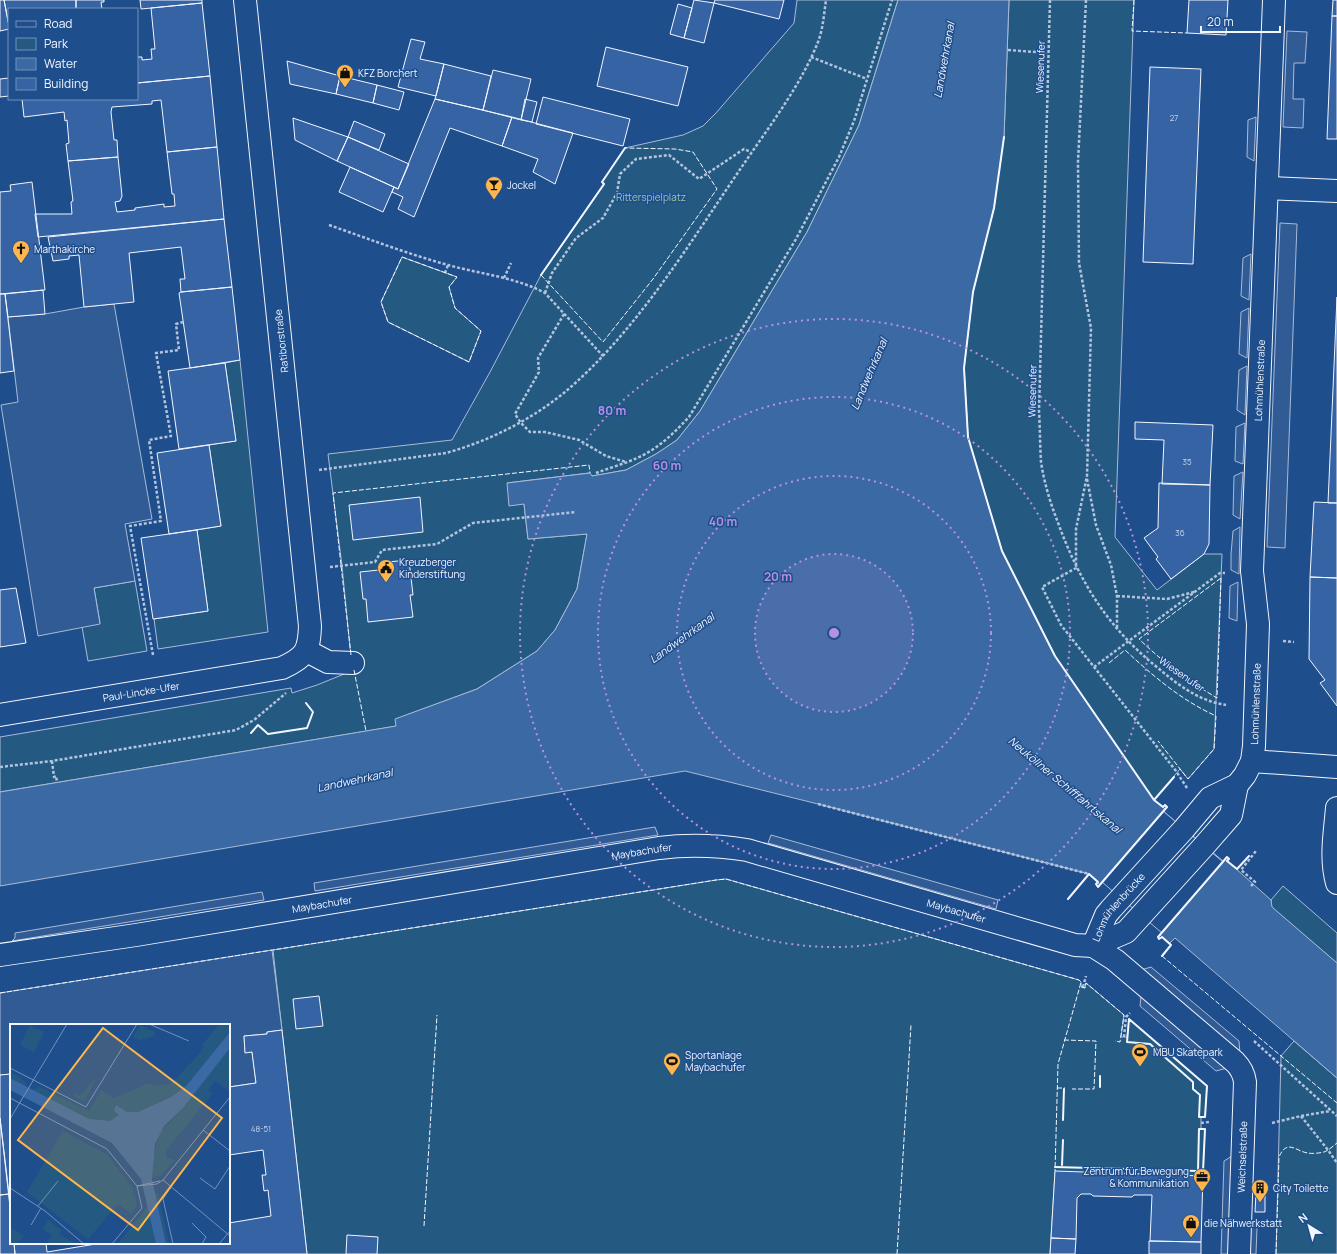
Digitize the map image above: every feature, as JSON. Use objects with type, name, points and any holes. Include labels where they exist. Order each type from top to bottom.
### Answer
[{"type":"street","name":"Ratiborstraße","points":[[245,0],[310,626],[307,651]]},
{"type":"street","name":"Lohmühlenstraße","points":[[1252,761],[1254,746],[1258,624],[1252,572],[1274,0]]},
{"type":"street","points":[[1267,188],[1337,191]]},
{"type":"street","points":[[307,651],[328,662],[353,663]]},
{"type":"street","name":"Paul-Lincke-Ufer","points":[[0,715],[282,668],[296,662],[307,651]]},
{"type":"street","points":[[1237,785],[1245,775],[1252,761],[1337,767]]},
{"type":"street","name":"Lohmühlenbrücke","points":[[1093,946],[1106,915],[1210,798],[1237,785]]},
{"type":"street","name":"Lohmühlenbrücke","points":[[1093,946],[1126,932],[1204,846],[1231,815],[1237,785]]},
{"type":"street","points":[[1337,808],[1333,860],[1337,882]]},
{"type":"street","name":"Maybachufer","points":[[0,955],[144,933],[659,848],[702,845],[727,847],[764,855],[1075,945],[1093,946],[1116,960],[1235,1062]]},
{"type":"street","name":"Weichselstraße","points":[[1235,1062],[1244,1074],[1245,1082],[1238,1254]]},
{"type":"path","points":[[294,473],[459,450],[521,423],[564,392],[603,356],[651,297],[689,244],[796,86],[819,40],[824,20],[826,0]]},
{"type":"path","points":[[596,473],[638,458],[657,446],[676,431],[689,417],[796,239],[839,158],[854,121],[892,0]]},
{"type":"path","name":"Wiesenufer","points":[[1050,0],[1039,411],[1042,463],[1050,500],[1076,568],[1095,602],[1117,629],[1169,678],[1196,696],[1213,703],[1226,705]]},
{"type":"path","points":[[1086,0],[1078,162],[1079,263],[1091,328],[1086,476],[1076,529],[1076,568],[1042,587],[1061,624],[1176,771],[1190,793]]},
{"type":"path","points":[[1008,50],[1048,53]]},
{"type":"path","points":[[811,57],[867,79]]},
{"type":"path","points":[[545,292],[552,273],[576,238],[603,218],[617,193],[620,174],[636,159],[670,155],[699,179],[744,148],[751,152]]},
{"type":"path","points":[[329,225],[448,265],[504,278],[545,292],[603,356]]},
{"type":"path","points":[[504,278],[511,263]]},
{"type":"path","points":[[445,273],[448,265]]},
{"type":"path","points":[[564,314],[538,358],[539,372],[515,414],[530,432],[545,432],[579,440],[606,456],[626,462]]},
{"type":"path","points":[[153,655],[130,526],[161,521],[148,440],[171,436],[156,353],[179,350],[176,324],[183,322]]},
{"type":"path","points":[[1086,476],[1096,525],[1111,565],[1117,596],[1117,629]]},
{"type":"path","points":[[330,567],[375,562],[382,550],[437,544],[473,523],[576,512]]},
{"type":"path","points":[[1094,668],[1220,573],[1225,573]]},
{"type":"path","points":[[1117,596],[1167,599],[1195,592]]},
{"type":"path","points":[[1283,641],[1294,642]]},
{"type":"path","points":[[0,767],[52,761],[236,730],[254,720],[286,693]]},
{"type":"path","points":[[52,761],[54,777],[56,776],[57,782]]},
{"type":"path","points":[[818,804],[1089,874]]},
{"type":"path","points":[[1251,886],[1255,882],[1241,870],[1256,851]]},
{"type":"path","points":[[1083,987],[1086,976]]},
{"type":"path","points":[[1124,1037],[1126,1017],[1130,1013]]},
{"type":"path","points":[[1254,1041],[1337,1116]]},
{"type":"path","points":[[1272,1122],[1331,1110]]},
{"type":"path","points":[[1301,1116],[1337,1163]]},
{"type":"path","points":[[1201,1123],[1209,1122]]},
{"type":"green space","name":"Ritterspielplatz","points":[[797,0],[898,0],[859,125],[807,232],[700,411],[677,440],[656,454],[626,470],[592,476],[589,473],[507,483],[524,504],[528,539],[587,534],[577,589],[555,630],[537,651],[477,689],[396,719],[397,726],[0,792],[0,737],[291,688],[292,693],[354,670],[350,648],[342,566],[328,454],[452,440],[541,275],[604,185],[602,182],[625,148],[683,135],[703,126],[794,23]]},
{"type":"green space","points":[[1009,0],[1134,0],[1115,537],[1157,590],[1204,554],[1222,554],[1214,749],[1188,779],[1180,769],[1154,800],[1055,656],[1002,551],[968,437],[964,368],[973,292],[994,208],[1004,137]]},
{"type":"green space","points":[[402,257],[457,277],[449,287],[455,308],[481,331],[469,362],[388,322],[381,302]]},
{"type":"green space","points":[[240,360],[268,632],[158,649],[154,619],[208,611],[197,530],[221,526],[209,445],[236,441],[225,363]]},
{"type":"green space","points":[[135,581],[147,651],[88,661],[82,627],[100,623],[94,588]]},
{"type":"green space","name":"Sportanlage Maybachufer","points":[[726,879],[1079,980],[1081,982],[1081,986],[1085,988],[1086,983],[1124,1015],[1121,1037],[1127,1037],[1129,1019],[1207,1086],[1205,1117],[1201,1117],[1201,1129],[1205,1129],[1203,1176],[1055,1172],[1050,1254],[307,1254],[273,950]]},
{"type":"green space","points":[[1283,886],[1337,933],[1337,963],[1271,907],[1271,900]]},
{"type":"green space","points":[[1294,1041],[1337,1078],[1337,1254],[1276,1254],[1281,1056]]},
{"type":"shaded area","points":[[1287,31],[1307,32],[1305,63],[1294,63],[1293,99],[1304,99],[1303,128],[1283,127]]},
{"type":"shaded area","points":[[1256,117],[1254,161],[1247,157],[1248,120]]},
{"type":"shaded area","points":[[1280,223],[1297,224],[1285,548],[1267,547]]},
{"type":"shaded area","points":[[1251,254],[1249,300],[1241,296],[1243,258]]},
{"type":"shaded area","points":[[114,304],[152,519],[125,524],[135,581],[94,588],[100,624],[38,636],[1,405],[18,402],[8,317],[45,314],[84,307]]},
{"type":"shaded area","points":[[1249,308],[1247,358],[1239,354],[1241,312]]},
{"type":"shaded area","points":[[1247,366],[1245,415],[1237,410],[1239,370]]},
{"type":"shaded area","points":[[1245,423],[1243,464],[1235,461],[1236,427]]},
{"type":"shaded area","points":[[1243,472],[1240,519],[1233,515],[1234,476]]},
{"type":"shaded area","points":[[1240,527],[1239,574],[1231,570],[1231,554],[1233,531]]},
{"type":"shaded area","points":[[1238,582],[1237,621],[1229,618],[1230,586]]},
{"type":"shaded area","points":[[655,827],[658,835],[315,891],[314,883]]},
{"type":"shaded area","points":[[771,835],[998,900],[996,909],[768,843]]},
{"type":"shaded area","points":[[262,892],[264,900],[12,941],[15,938],[15,933]]},
{"type":"shaded area","points":[[272,950],[282,1030],[267,1032],[267,1034],[244,1036],[245,1052],[252,1052],[256,1083],[230,1087],[230,1024],[10,1024],[10,1074],[0,1075],[0,993]]},
{"type":"shaded area","points":[[1151,967],[1239,1041],[1240,1054],[1141,970]]},
{"type":"shaded area","points":[[1141,996],[1227,1068],[1216,1071],[1140,1006]]},
{"type":"shaded area","points":[[1232,1156],[1230,1254],[1221,1254],[1224,1161]]},
{"type":"shaded area","points":[[1249,1223],[1257,1227],[1256,1254],[1246,1254]]},
{"type":"water","points":[[898,0],[1009,0],[1004,137],[994,208],[973,292],[964,368],[968,437],[1002,551],[1055,656],[1154,800],[1165,809],[1163,811],[1223,861],[1225,859],[1271,900],[1272,907],[1337,963],[1337,1078],[1175,938],[1169,944],[1160,935],[1162,932],[1103,882],[1100,885],[1089,874],[685,771],[0,886],[0,792],[396,726],[395,719],[477,689],[537,651],[555,630],[577,589],[587,534],[528,539],[524,504],[509,506],[507,483],[590,473],[592,476],[626,470],[656,454],[677,440],[700,411],[807,232],[859,125]]},
{"type":"pier","points":[[1163,811],[1223,862],[1162,933],[1102,882]]},
{"type":"building","points":[[0,0],[4,0],[8,29],[0,31]]},
{"type":"building","points":[[4,0],[76,0],[76,8],[8,8],[8,21]]},
{"type":"building","points":[[76,0],[104,0],[104,2],[101,2],[102,8],[76,8]]},
{"type":"building","points":[[140,0],[202,0],[202,3],[141,9]]},
{"type":"building","points":[[694,0],[714,3],[704,43],[684,38]]},
{"type":"building","points":[[715,0],[784,0],[779,19],[714,3]]},
{"type":"building","points":[[1189,0],[1228,0],[1226,35],[1187,33]]},
{"type":"building","points":[[1333,0],[1337,0],[1337,16],[1332,16]]},
{"type":"building","points":[[202,3],[210,76],[138,83],[138,57],[142,57],[142,60],[152,59],[151,49],[155,49],[151,8]]},
{"type":"building","points":[[678,4],[692,8],[684,38],[670,34]]},
{"type":"building","points":[[1332,16],[1337,16],[1337,139],[1327,139]]},
{"type":"building","points":[[411,39],[425,42],[420,59],[444,64],[436,96],[398,87]]},
{"type":"building","points":[[606,47],[688,67],[678,106],[597,86]]},
{"type":"building","points":[[287,61],[340,76],[336,94],[290,84]]},
{"type":"building","points":[[444,64],[491,76],[483,110],[435,99]]},
{"type":"building","points":[[1150,67],[1201,69],[1193,264],[1143,262]]},
{"type":"building","points":[[493,70],[531,79],[521,120],[483,110]]},
{"type":"building","points":[[210,76],[217,147],[167,152],[161,100],[152,101],[152,104],[112,107],[111,112],[114,140],[117,140],[118,157],[68,161],[66,144],[69,143],[67,120],[65,121],[64,112],[24,117],[22,100],[138,100],[138,83]]},
{"type":"building","points":[[340,76],[377,85],[373,103],[336,94]]},
{"type":"building","points":[[8,78],[8,96],[0,97],[0,79]]},
{"type":"building","points":[[377,85],[404,92],[399,110],[373,103]]},
{"type":"building","points":[[543,97],[630,119],[623,146],[536,124]]},
{"type":"building","points":[[435,99],[512,117],[502,146],[450,128],[414,217],[398,209],[403,197],[392,192],[394,187],[398,189]]},
{"type":"building","points":[[525,99],[537,102],[532,122],[521,120]]},
{"type":"building","points":[[512,117],[573,133],[555,184],[533,172],[538,159],[502,146]]},
{"type":"building","points":[[293,118],[348,137],[337,161],[295,140]]},
{"type":"building","points":[[354,121],[385,134],[379,150],[348,137]]},
{"type":"building","points":[[348,137],[409,164],[398,189],[337,161]]},
{"type":"building","points":[[217,147],[224,219],[38,237],[35,214],[72,214],[71,202],[73,201],[68,161],[118,157],[122,196],[120,201],[115,202],[117,212],[164,204],[164,207],[175,206],[174,194],[172,194],[167,152]]},
{"type":"building","points":[[350,167],[394,187],[383,212],[339,192]]},
{"type":"building","name":"Marthakirche","points":[[32,182],[45,290],[0,294],[0,192],[11,191],[10,185]]},
{"type":"building","points":[[224,219],[232,287],[181,292],[180,279],[185,279],[181,247],[129,253],[134,302],[84,307],[79,255],[69,256],[69,259],[53,261],[48,237]]},
{"type":"building","points":[[232,287],[240,360],[190,368],[179,293]]},
{"type":"building","points":[[43,290],[45,314],[8,317],[5,294]]},
{"type":"building","points":[[0,294],[5,294],[14,371],[0,373]]},
{"type":"building","points":[[1337,297],[1337,503],[1328,503]]},
{"type":"building","points":[[225,363],[236,441],[179,449],[168,371]]},
{"type":"building","points":[[1135,422],[1213,425],[1210,485],[1162,484],[1164,440],[1135,439]]},
{"type":"building","points":[[209,445],[221,526],[169,534],[157,453]]},
{"type":"building","points":[[1159,483],[1210,485],[1209,544],[1204,554],[1171,579],[1156,559],[1158,557],[1144,538],[1158,528]]},
{"type":"building","points":[[420,497],[423,532],[353,540],[349,505]]},
{"type":"building","points":[[1314,502],[1337,503],[1337,578],[1310,577]]},
{"type":"building","points":[[197,530],[208,611],[153,619],[141,538]]},
{"type":"building","name":"Kreuzberger Kinderstiftung","points":[[409,560],[413,595],[410,595],[413,617],[368,622],[366,599],[363,599],[360,572],[388,569],[387,562]]},
{"type":"building","points":[[1310,577],[1337,578],[1337,706],[1320,683],[1325,680],[1309,659]]},
{"type":"building","points":[[16,588],[26,643],[0,647],[0,590]]},
{"type":"building","points":[[319,996],[323,1026],[296,1029],[293,999]]},
{"type":"building","points":[[282,1030],[307,1254],[15,1254],[14,1244],[46,1244],[47,1252],[96,1244],[230,1244],[230,1223],[271,1216],[268,1190],[264,1191],[262,1175],[266,1175],[263,1150],[230,1155],[230,1087],[256,1083],[252,1052],[245,1053],[244,1036],[267,1034],[267,1032]]},
{"type":"building","points":[[10,1074],[10,1207],[0,1118],[0,1075]]},
{"type":"building","points":[[0,1118],[9,1194],[0,1195]]},
{"type":"building","points":[[1055,1171],[1203,1176],[1201,1242],[1150,1241],[1152,1195],[1134,1195],[1132,1197],[1093,1196],[1091,1194],[1081,1194],[1077,1198],[1076,1239],[1051,1238]]},
{"type":"building","name":"City Toilette","points":[[1256,1193],[1265,1194],[1265,1212],[1255,1212]]},
{"type":"building","points":[[9,1194],[10,1244],[14,1244],[15,1254],[0,1254],[0,1195]]},
{"type":"building","points":[[347,1235],[378,1237],[377,1254],[346,1254]]},
{"type":"building","points":[[1051,1238],[1076,1239],[1075,1254],[1050,1254]]},
{"type":"building","points":[[1149,1241],[1201,1242],[1201,1254],[1149,1254]]},
{"type":"fence","points":[[1134,0],[1132,31],[1187,33]]},
{"type":"fence","points":[[541,275],[603,342],[653,279],[717,189],[693,152],[675,149],[625,148]]},
{"type":"fence","points":[[402,257],[457,277],[449,287],[455,308],[481,331],[469,362],[388,322],[381,302],[402,257]]},
{"type":"fence","points":[[351,655],[333,493],[589,465],[590,473]]},
{"type":"fence","points":[[1221,578],[1217,698],[1176,671],[1139,639],[1221,578]]},
{"type":"fence","points":[[1109,663],[1125,650],[1179,695],[1216,716],[1214,749],[1188,779],[1158,741]]},
{"type":"fence","points":[[354,670],[366,731]]},
{"type":"fence","points":[[0,993],[726,879],[1079,980],[1081,982],[1058,1064],[1055,1171]]},
{"type":"fence","points":[[1162,956],[1337,1103]]},
{"type":"fence","points":[[1081,987],[1085,988],[1086,983],[1124,1015],[1120,1042],[1115,1041]]},
{"type":"fence","points":[[424,1226],[437,1015]]},
{"type":"fence","points":[[897,1254],[911,1025]]},
{"type":"fence","points":[[1064,1040],[1096,1041],[1094,1089],[1072,1089]]},
{"type":"fence","points":[[1057,1088],[1065,1088]]},
{"type":"fence","points":[[1276,1254],[1279,1157],[1282,1151],[1289,1147],[1308,1153],[1320,1153],[1327,1151],[1337,1143]]},
{"type":"fence","points":[[1203,1171],[1203,1176]]},
{"type":"wall","points":[[1004,137],[994,208],[973,292],[964,368],[968,437],[1002,551],[1055,656],[1154,800]]},
{"type":"wall","points":[[541,275],[604,184],[602,182],[625,148]]},
{"type":"wall","points":[[251,733],[258,725],[268,734],[307,728],[313,712],[306,703]]},
{"type":"wall","points":[[1068,899],[1089,874],[1098,882],[1096,884],[1098,887],[1167,807],[1165,805],[1163,807],[1154,800],[1174,777]]},
{"type":"wall","points":[[1162,956],[1171,945],[1162,937],[1159,939],[1158,937],[1227,857],[1229,859],[1227,861],[1237,869],[1249,856]]},
{"type":"wall","points":[[1129,1019],[1207,1086],[1205,1117],[1199,1117],[1200,1095],[1193,1089],[1193,1082],[1150,1044],[1127,1042],[1129,1019]]},
{"type":"wall","points":[[1100,1076],[1100,1087]]},
{"type":"wall","points":[[1063,1120],[1064,1089]]},
{"type":"wall","points":[[1055,1167],[1198,1171],[1199,1129],[1205,1129],[1203,1171]]},
{"type":"wall","points":[[1062,1165],[1063,1140]]},
{"type":"place","name":"KFZ Borchert","points":[[345,88]]},
{"type":"place","name":"Jockel","points":[[494,200]]},
{"type":"place","name":"Marthakirche","points":[[21,264]]},
{"type":"place","name":"Kreuzberger Kinderstiftung","points":[[386,583]]},
{"type":"place","name":"MBU Skatepark","points":[[1140,1067]]},
{"type":"place","name":"Sportanlage Maybachufer","points":[[672,1076]]},
{"type":"place","name":"Zentrum für Bewegung & Kommunikation","points":[[1202,1192]]},
{"type":"place","name":"City Toilette","points":[[1260,1203]]},
{"type":"place","name":"die Nähwerkstatt","points":[[1191,1238]]},
{"type":"water label","name":"Landwehrkanal","points":[[944,60]]},
{"type":"water label","name":"Landwehrkanal","points":[[869,374]]},
{"type":"water label","name":"Landwehrkanal","points":[[682,638]]},
{"type":"water label","name":"Landwehrkanal","points":[[355,780]]},
{"type":"water label","name":"Neuköllner Schifffahrtskanal","points":[[1065,785]]}]
